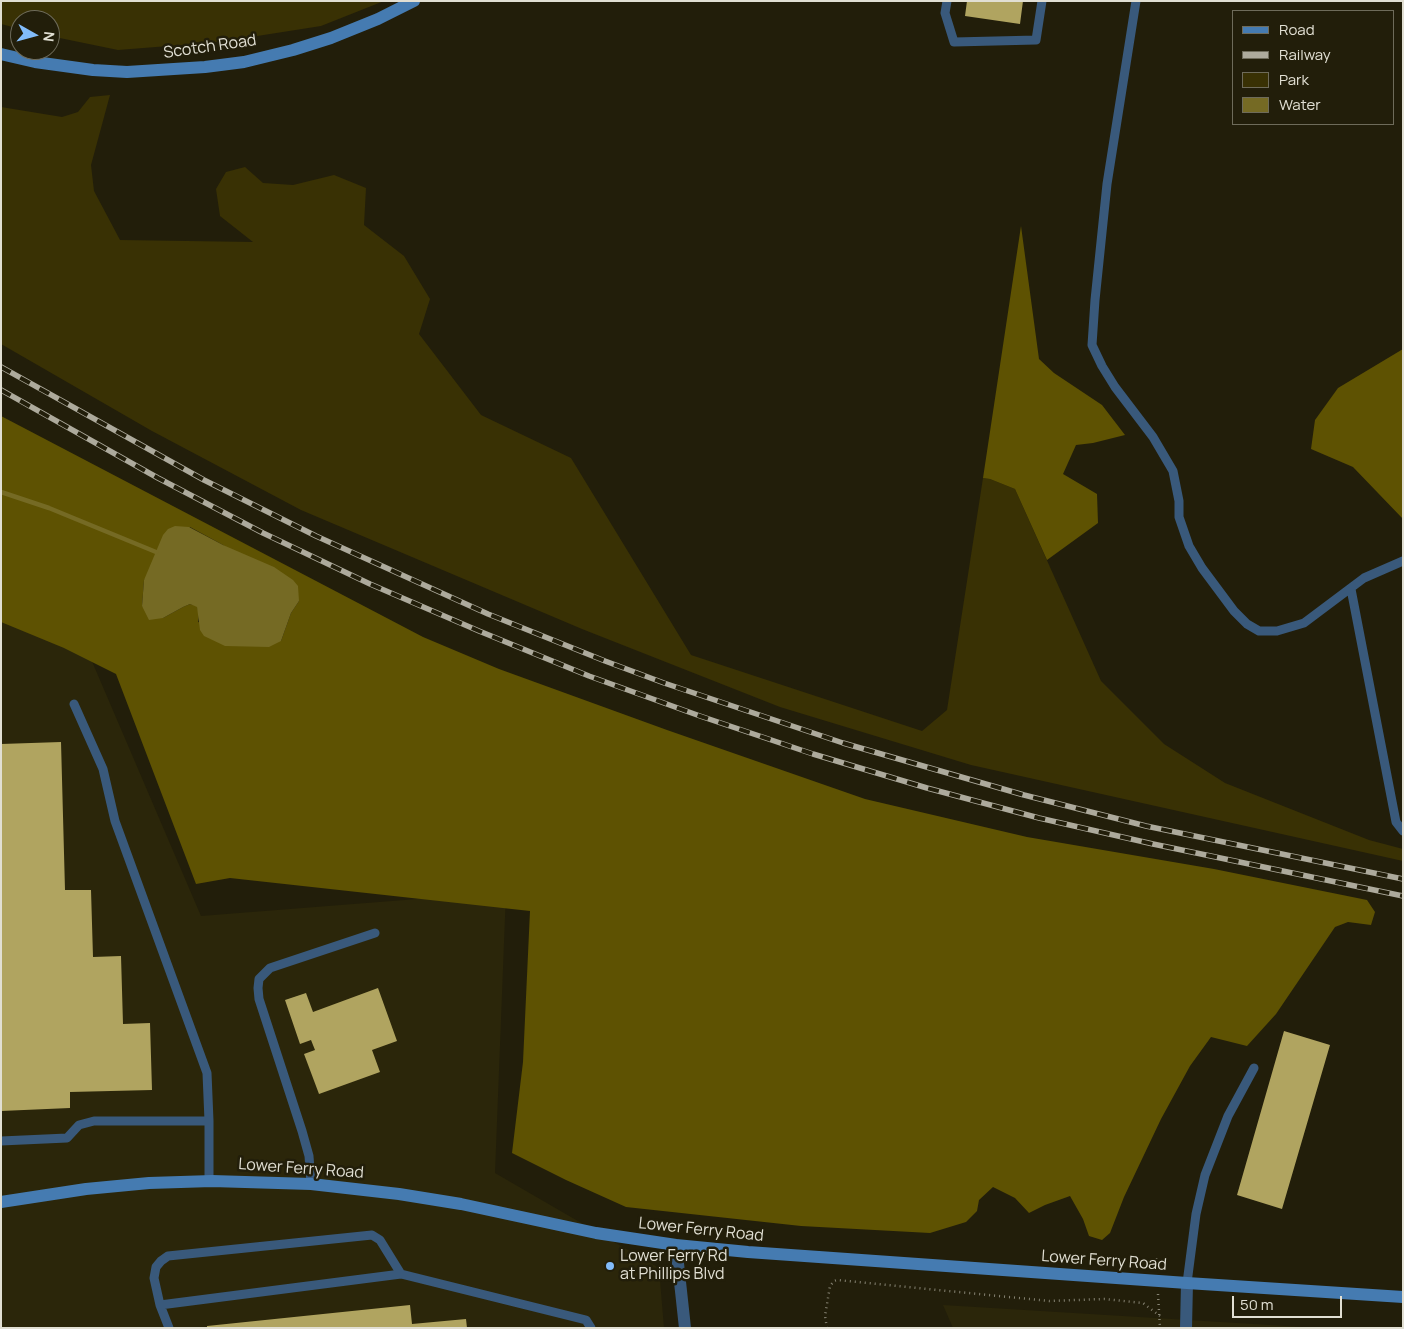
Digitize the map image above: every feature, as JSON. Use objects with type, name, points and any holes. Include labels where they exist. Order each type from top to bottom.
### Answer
[{"type":"street","name":"Scotch Road","points":[[1,54],[35,62],[93,70],[127,72],[204,68],[244,62],[293,50],[355,29],[414,1]]},
{"type":"street","name":"Lower Ferry Road","points":[[1,1202],[86,1189],[149,1184],[209,1181],[311,1184],[399,1194],[461,1204],[596,1233],[676,1245],[768,1254],[1187,1284],[1403,1296]]},
{"type":"street","points":[[676,1245],[685,1328]]},
{"type":"street","points":[[1186,1328],[1187,1284]]},
{"type":"lane","points":[[947,1],[945,13],[954,42],[1036,40],[1042,1]]},
{"type":"lane","points":[[1136,1],[1107,184],[1092,345],[1102,366],[1115,387],[1153,436],[1173,471],[1179,517],[1189,546],[1202,568],[1234,611],[1248,624],[1259,631],[1277,631],[1304,623],[1364,578],[1403,561]]},
{"type":"lane","points":[[1351,589],[1396,822],[1403,831]]},
{"type":"lane","points":[[74,704],[103,769],[115,821],[206,1073],[209,1120],[209,1181]]},
{"type":"lane","points":[[311,1184],[309,1156],[259,999],[259,979],[270,968],[375,933]]},
{"type":"lane","points":[[1187,1284],[1196,1214],[1205,1175],[1228,1116],[1254,1068]]},
{"type":"lane","points":[[1,1141],[67,1138],[79,1125],[94,1121],[209,1120]]},
{"type":"lane","points":[[169,1328],[160,1305],[154,1278],[156,1267],[168,1256],[372,1235],[380,1240],[401,1274]]},
{"type":"lane","points":[[160,1305],[401,1274],[586,1320],[591,1328]]},
{"type":"path","points":[[827,1328],[825,1316],[830,1286],[837,1280],[1049,1301],[1104,1299],[1143,1303],[1160,1316]]},
{"type":"shaded area","points":[[1021,226],[1039,359],[1054,373],[1102,405],[1125,435],[1076,445],[1063,474],[1097,494],[1098,523],[1047,560],[1015,489],[983,478]]},
{"type":"shaded area","points":[[1403,349],[1403,519],[1353,467],[1311,449],[1315,420],[1338,388]]},
{"type":"shaded area","points":[[1,416],[423,637],[499,669],[667,730],[865,799],[1027,837],[1214,869],[1367,900],[1375,912],[1371,925],[1348,922],[1335,927],[1276,1014],[1247,1046],[1211,1037],[1190,1066],[1161,1119],[1124,1197],[1110,1233],[1102,1240],[1089,1236],[1083,1219],[1070,1196],[1029,1213],[1015,1198],[993,1187],[979,1200],[977,1211],[966,1222],[930,1233],[801,1226],[626,1207],[512,1153],[523,1062],[530,911],[230,878],[196,884],[116,674],[64,648],[1,622]],"holes":[[[190,527],[223,545],[299,601],[291,613],[281,641],[198,622],[197,606],[190,604],[163,618],[142,606],[144,580]]]},
{"type":"shaded area","points":[[1,602],[79,631],[201,916],[506,892],[495,1173],[659,1268],[664,1328],[1,1328]]},
{"type":"shaded area","points":[[943,1305],[1319,1328],[953,1328]]},
{"type":"green space","points":[[1,1],[384,1],[321,26],[219,42],[118,50],[60,38],[60,10],[10,10],[10,26],[1,24]]},
{"type":"green space","points":[[110,95],[91,165],[94,191],[120,240],[253,242],[220,216],[216,189],[226,172],[245,167],[263,183],[293,185],[334,175],[366,188],[364,225],[404,256],[430,299],[419,334],[481,415],[571,458],[691,655],[922,731],[947,710],[983,478],[990,479],[1015,489],[1101,681],[1164,744],[1225,783],[1369,840],[1403,849],[1403,861],[971,765],[780,707],[582,629],[301,510],[152,431],[1,344],[1,107],[62,117],[78,112],[90,97]]},
{"type":"water","points":[[175,526],[189,527],[223,545],[274,567],[293,580],[298,586],[299,601],[291,613],[281,641],[269,647],[225,646],[204,636],[200,630],[197,607],[190,604],[163,618],[149,620],[142,606],[144,580],[163,535],[168,529]]},
{"type":"building","points":[[967,1],[1023,1],[1020,24],[965,16]]},
{"type":"building","points":[[61,742],[65,890],[91,890],[93,957],[121,956],[123,1024],[150,1023],[152,1090],[70,1092],[70,1108],[1,1111],[1,744]]},
{"type":"building","points":[[378,988],[397,1041],[372,1050],[380,1072],[319,1094],[304,1054],[315,1050],[311,1040],[300,1044],[285,1000],[306,993],[313,1012]]},
{"type":"building","points":[[1284,1031],[1330,1045],[1282,1209],[1237,1195]]},
{"type":"building","points":[[410,1305],[412,1324],[466,1319],[467,1328],[207,1328],[207,1326]]},
{"type":"waterway","points":[[1,492],[49,508],[156,552]]},
{"type":"railway","points":[[1,367],[204,480],[316,536],[488,614],[664,683],[843,743],[1024,795],[1146,826],[1403,879]]},
{"type":"railway","points":[[1,390],[158,478],[263,533],[370,584],[589,676],[813,754],[927,788],[1039,818],[1153,844],[1403,896]]},
{"type":"place","name":"Lower Ferry Rd at Phillips Blvd","points":[[610,1266]]}]
